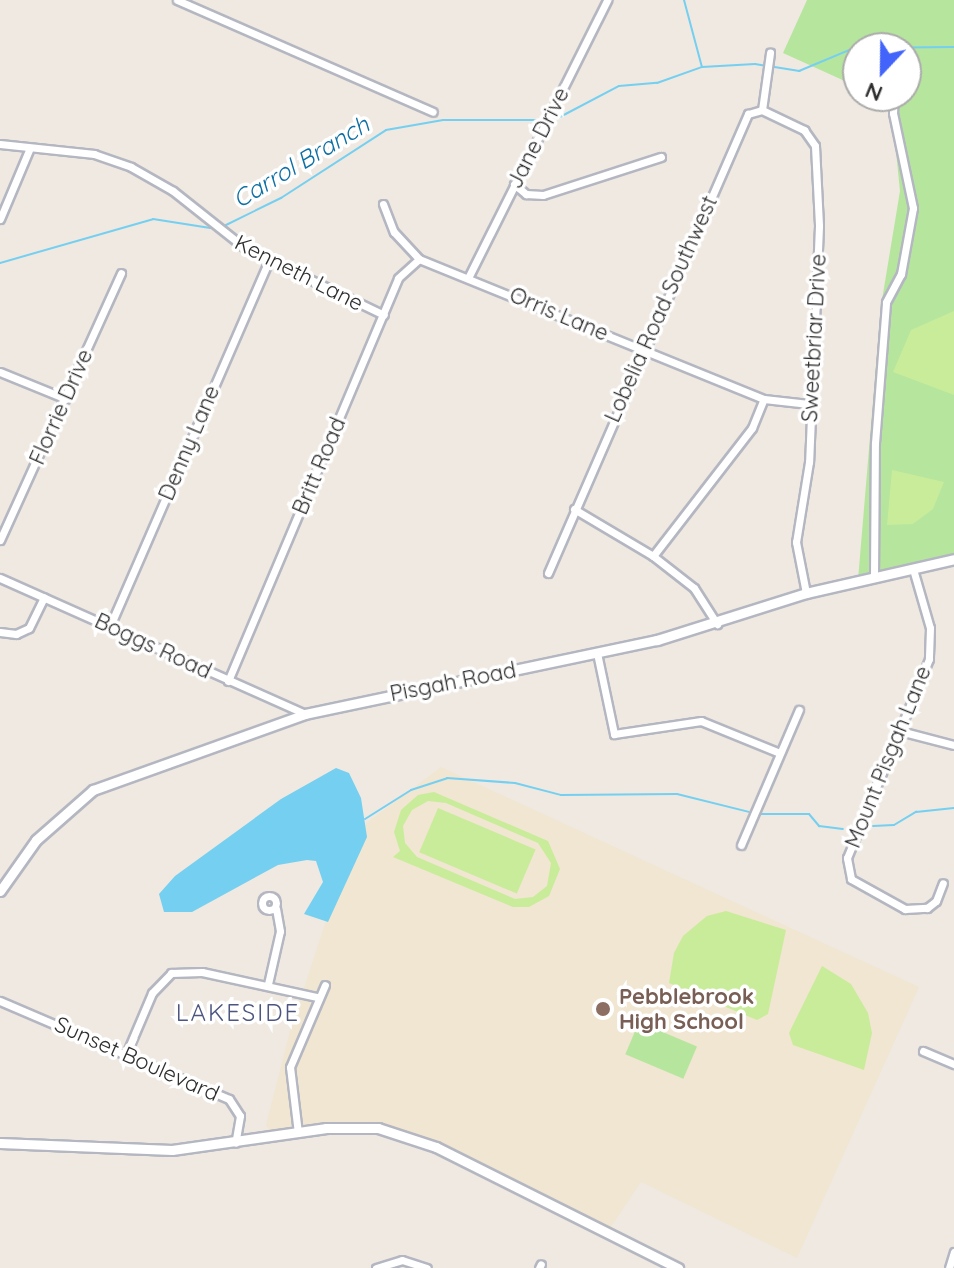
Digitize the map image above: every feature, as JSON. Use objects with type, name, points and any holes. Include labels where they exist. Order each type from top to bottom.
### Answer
[{"type":"street","points":[[177,0],[433,112]]},
{"type":"street","name":"Jane Drive","points":[[469,276],[607,0]]},
{"type":"street","points":[[762,110],[770,53]]},
{"type":"street","name":"Lobelia Road Southwest","points":[[548,573],[642,349],[748,114],[762,110]]},
{"type":"street","name":"Sweetbriar Drive","points":[[762,110],[804,130],[815,146],[819,226],[809,404],[809,462],[796,542],[806,593]]},
{"type":"street","points":[[874,577],[875,443],[886,302],[901,274],[913,208],[893,112]]},
{"type":"street","name":"Kenneth Lane","points":[[0,144],[29,150],[94,154],[131,167],[173,191],[224,235],[384,315]]},
{"type":"street","points":[[0,219],[29,150]]},
{"type":"street","points":[[514,184],[526,194],[543,195],[661,157]]},
{"type":"street","points":[[383,204],[394,232],[419,259]]},
{"type":"street","name":"Orris Lane","points":[[419,259],[469,276],[764,399],[809,404]]},
{"type":"street","name":"Britt Road","points":[[228,681],[398,278],[419,259]]},
{"type":"street","name":"Denny Lane","points":[[110,626],[269,260]]},
{"type":"street","name":"Florrie Drive","points":[[0,540],[121,273]]},
{"type":"street","points":[[0,372],[66,399]]},
{"type":"street","points":[[653,556],[752,428],[764,399]]},
{"type":"street","points":[[574,509],[653,556],[694,588],[717,624]]},
{"type":"street","name":"Pisgah Road","points":[[0,891],[36,840],[93,790],[305,714],[597,653],[717,624],[806,593],[954,559]]},
{"type":"street","name":"Mount Pisgah Lane","points":[[913,569],[930,628],[929,659],[850,846],[848,870],[867,892],[915,911],[936,901],[943,883]]},
{"type":"street","name":"Boggs Road","points":[[0,578],[305,714]]},
{"type":"street","points":[[0,632],[29,628],[44,597]]},
{"type":"street","points":[[597,653],[614,734],[701,721],[780,753]]},
{"type":"street","points":[[741,845],[799,710]]},
{"type":"street","points":[[900,731],[954,745]]},
{"type":"street","points":[[268,984],[278,946],[276,909]]},
{"type":"street","points":[[127,1052],[152,993],[167,975],[189,970],[268,984],[317,997]]},
{"type":"street","points":[[298,1133],[290,1067],[317,997],[325,985]]},
{"type":"street","name":"Sunset Boulevard","points":[[0,1001],[127,1052],[229,1099],[240,1116],[235,1143]]},
{"type":"street","points":[[923,1051],[954,1064]]},
{"type":"street","points":[[0,1143],[172,1150],[298,1133],[378,1128],[421,1141],[678,1268]]},
{"type":"street","points":[[949,1268],[954,1252]]},
{"type":"street","points":[[376,1268],[402,1260],[427,1268]]},
{"type":"shaded area","name":"Pebblebrook High School","points":[[441,767],[919,987],[797,1258],[641,1182],[605,1236],[392,1132],[338,1129],[272,1135],[266,1125],[290,1031],[346,859],[364,825]]},
{"type":"green space","points":[[807,0],[954,0],[953,559],[858,580],[881,306],[900,191],[892,112],[922,112],[922,32],[842,32],[842,80],[783,53]]},
{"type":"green space","points":[[954,311],[954,395],[893,372],[911,330]]},
{"type":"green space","points":[[892,470],[944,482],[933,509],[913,524],[887,525]]},
{"type":"green space","points":[[434,792],[548,841],[560,869],[549,896],[529,907],[513,907],[393,857],[400,851],[394,832],[401,810],[418,795]],"holes":[[[428,801],[446,803],[538,843],[551,863],[547,886],[533,897],[515,899],[417,857],[405,843],[403,826],[412,810]]]},
{"type":"green space","points":[[438,808],[536,849],[517,894],[419,852]]},
{"type":"green space","points":[[726,911],[786,930],[768,1014],[757,1020],[669,983],[674,953],[683,936],[707,916]]},
{"type":"green space","points":[[822,966],[851,984],[868,1013],[872,1033],[864,1070],[793,1045],[789,1033]]},
{"type":"green space","points":[[639,1022],[697,1047],[683,1079],[625,1054]]},
{"type":"water","points":[[336,768],[349,773],[361,798],[367,837],[328,922],[304,914],[323,882],[316,861],[307,860],[278,865],[192,912],[164,912],[159,894],[175,876],[281,799]]},
{"type":"waterway","points":[[684,0],[702,67]]},
{"type":"waterway","points":[[558,118],[619,86],[657,83],[702,67],[755,64],[799,71],[854,48],[954,47]]},
{"type":"waterway","name":"Carrol Branch","points":[[224,226],[281,198],[386,130],[443,120],[539,120]]},
{"type":"waterway","points":[[0,263],[153,219],[210,228]]},
{"type":"waterway","points":[[365,819],[411,790],[447,778],[515,783],[561,795],[677,794],[749,812]]},
{"type":"waterway","points":[[873,826],[894,825],[916,812],[954,808]]},
{"type":"waterway","points":[[760,814],[809,814],[819,826],[843,829]]},
{"type":"place","name":"Pebblebrook High School","points":[[603,1009]]},
{"type":"district","name":"LAKESIDE","points":[[238,1013]]}]
